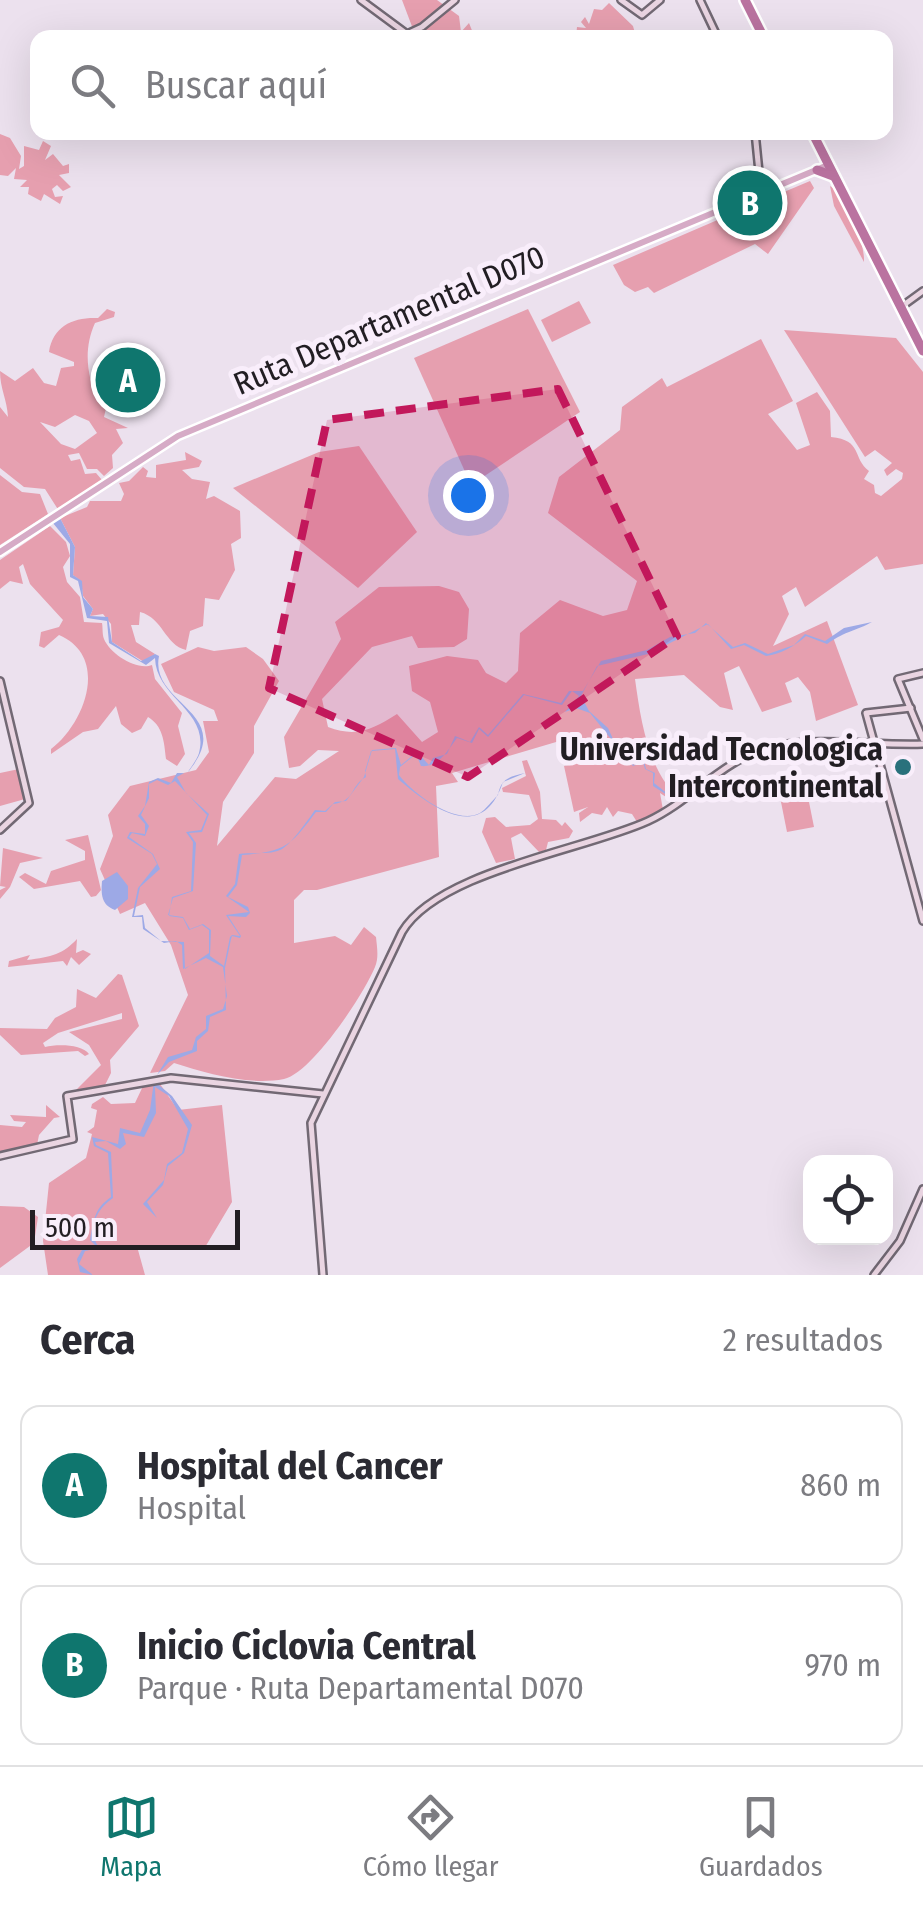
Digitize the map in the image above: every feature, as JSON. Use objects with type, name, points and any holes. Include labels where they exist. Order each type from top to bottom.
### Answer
[{"type":"highway","points":[[748,0],[762,30]]},
{"type":"highway","points":[[817,140],[821,167],[849,198]]},
{"type":"highway","points":[[818,140],[821,167]]},
{"type":"highway","points":[[819,140],[900,307],[923,342]]},
{"type":"highway","points":[[821,167],[834,178],[923,350]]},
{"type":"main road","points":[[361,0],[402,30]]},
{"type":"main road","points":[[413,30],[455,0]]},
{"type":"main road","points":[[621,0],[642,14],[660,0]]},
{"type":"main road","points":[[700,0],[714,30]]},
{"type":"main road","points":[[756,140],[762,192]]},
{"type":"main road","name":"Ruta Departamental D070","points":[[0,552],[178,436],[821,167]]},
{"type":"main road","points":[[900,307],[923,291]]},
{"type":"main road","points":[[323,1275],[311,1132],[323,1094],[402,932],[416,914],[508,867],[645,822],[687,797],[722,768],[766,748],[923,742],[920,719],[898,679],[923,673]]},
{"type":"main road","points":[[0,682],[29,803],[0,830]]},
{"type":"main road","points":[[912,708],[866,713],[923,921]]},
{"type":"main road","points":[[0,1156],[72,1139],[67,1096],[150,1079],[323,1094]]},
{"type":"main road","points":[[874,1275],[900,1240],[923,1189]]},
{"type":"highlighted area","points":[[558,389],[677,636],[468,777],[269,688],[327,420]]},
{"type":"shaded area","points":[[402,0],[437,0],[459,16],[461,30],[413,30]]},
{"type":"shaded area","points":[[609,3],[634,30],[577,30],[586,28],[581,22],[585,17],[589,24],[594,9],[602,10]]},
{"type":"shaded area","points":[[0,134],[10,138],[21,156],[19,169],[24,166],[24,146],[39,150],[43,141],[51,146],[45,160],[53,154],[63,166],[69,164],[69,173],[59,175],[71,187],[63,191],[57,185],[52,189],[55,197],[63,196],[60,204],[44,194],[41,201],[28,194],[29,187],[20,187],[27,180],[14,179],[16,168],[8,176],[0,175]]},
{"type":"shaded area","points":[[810,181],[814,188],[768,254],[755,244],[654,293],[648,287],[635,292],[624,285],[613,265],[749,204],[520,296],[751,200],[753,205]]},
{"type":"shaded area","points":[[830,186],[843,199],[854,220],[864,262],[834,206]]},
{"type":"shaded area","points":[[579,301],[591,323],[552,342],[541,320]]},
{"type":"shaded area","points":[[107,309],[115,312],[114,317],[95,323],[91,333],[91,382],[98,402],[107,404],[104,417],[128,428],[116,429],[123,443],[112,455],[113,468],[104,476],[97,469],[87,469],[79,453],[68,455],[71,461],[80,459],[85,474],[96,473],[102,480],[59,511],[45,489],[24,487],[0,468],[0,407],[8,417],[0,371],[15,381],[33,368],[44,383],[56,386],[61,368],[74,366],[74,362],[49,352],[55,336],[73,321],[98,318]],"holes":[[[75,415],[89,421],[97,433],[75,449],[61,444],[40,422],[55,427]]]},
{"type":"shaded area","points":[[528,309],[580,412],[471,485],[414,358]]},
{"type":"shaded area","points":[[784,330],[896,338],[923,372],[923,564],[885,570],[877,556],[805,607],[796,587],[782,596],[789,614],[773,646],[827,621],[858,705],[816,721],[810,692],[798,677],[785,683],[792,702],[762,712],[739,666],[724,673],[733,710],[720,707],[684,675],[635,679],[653,760],[680,800],[675,803],[660,793],[663,810],[637,822],[632,814],[618,811],[613,817],[607,807],[602,815],[592,813],[580,822],[579,813],[588,807],[574,812],[564,766],[579,763],[573,737],[452,773],[458,782],[436,786],[439,857],[317,890],[304,890],[294,900],[294,943],[335,936],[351,945],[364,927],[376,937],[377,960],[360,995],[308,1063],[295,1074],[270,1081],[228,1077],[174,1063],[165,1071],[150,1073],[188,995],[171,945],[145,903],[120,914],[100,869],[113,836],[108,815],[130,786],[196,770],[209,752],[203,721],[218,721],[214,710],[174,692],[161,664],[198,647],[214,651],[246,647],[263,659],[279,681],[254,726],[254,753],[223,802],[217,846],[275,777],[296,779],[339,751],[318,750],[300,766],[289,768],[284,737],[341,639],[335,622],[379,587],[439,586],[459,592],[469,609],[467,639],[454,647],[418,648],[412,636],[372,647],[322,699],[328,727],[348,732],[364,730],[397,714],[422,742],[438,732],[430,702],[412,691],[409,666],[447,656],[478,660],[486,673],[506,683],[518,671],[520,633],[560,600],[603,616],[627,610],[637,581],[548,513],[559,477],[620,430],[622,407],[662,378],[667,387],[761,339],[793,401],[768,414],[797,450],[810,445],[796,403],[817,392],[830,411],[831,437],[853,446],[869,471],[864,479],[881,496],[902,479],[903,473],[896,469],[887,476],[884,470],[892,463],[875,450],[865,457]]},
{"type":"shaded area","points":[[359,446],[417,532],[358,588],[233,488],[319,452]]},
{"type":"shaded area","points":[[185,452],[202,461],[199,467],[182,470],[192,479],[210,482],[206,499],[214,496],[240,511],[241,538],[231,544],[235,570],[219,600],[205,598],[203,626],[190,631],[186,650],[140,612],[139,625],[131,625],[136,642],[155,654],[144,662],[112,642],[111,624],[103,614],[90,616],[93,609],[83,596],[81,581],[73,575],[75,547],[60,518],[87,507],[90,501],[121,501],[124,494],[119,483],[129,481],[143,467],[148,471],[146,477],[156,478],[156,465],[186,460]]},
{"type":"shaded area","points":[[0,475],[22,492],[40,494],[48,514],[0,545]]},
{"type":"shaded area","points":[[50,526],[66,542],[70,556],[63,567],[67,582],[80,597],[84,622],[102,623],[107,645],[125,660],[139,666],[152,665],[155,679],[182,713],[178,726],[185,754],[177,766],[166,759],[162,735],[153,721],[148,717],[141,729],[132,733],[121,724],[116,706],[98,729],[83,732],[51,754],[82,707],[88,674],[84,658],[75,645],[59,635],[44,648],[39,646],[41,632],[59,627],[63,620],[30,584],[23,564],[19,567],[23,584],[10,581],[0,589],[0,560]]},
{"type":"shaded area","points":[[527,760],[540,792],[542,819],[556,820],[562,826],[565,822],[573,831],[569,838],[548,842],[546,850],[539,852],[521,833],[511,838],[515,859],[496,863],[482,832],[486,818],[495,817],[506,827],[530,825],[538,819],[529,795],[503,792],[502,788],[526,776],[522,761]]},
{"type":"shaded area","points":[[19,769],[25,799],[0,806],[0,773]]},
{"type":"shaded area","points":[[806,787],[814,827],[787,832],[779,792]]},
{"type":"shaded area","points":[[88,835],[101,890],[96,896],[91,897],[80,881],[34,889],[19,877],[25,873],[46,884],[51,871],[85,860],[85,851],[65,840]]},
{"type":"shaded area","points":[[3,848],[43,858],[20,863],[0,899],[0,890],[6,887],[0,886]]},
{"type":"shaded area","points":[[77,939],[76,953],[83,950],[91,954],[79,965],[71,957],[67,966],[63,961],[8,967],[9,961],[30,955],[27,960],[56,954]]},
{"type":"shaded area","points":[[118,974],[122,975],[139,1026],[110,1060],[111,1073],[105,1085],[72,1094],[101,1065],[89,1045],[69,1032],[122,1019],[122,1013],[58,1033],[43,1043],[45,1047],[81,1048],[89,1054],[85,1056],[78,1051],[21,1055],[0,1035],[0,1028],[47,1029],[55,1018],[76,1007],[77,989],[96,998]]},
{"type":"shaded area","points":[[158,1081],[178,1110],[222,1105],[232,1202],[204,1249],[138,1250],[145,1275],[48,1275],[43,1241],[49,1183],[86,1158],[92,1134],[87,1132],[94,1127],[97,1110],[91,1108],[92,1104],[103,1097],[111,1104],[135,1103],[144,1084]]},
{"type":"shaded area","points":[[46,1105],[60,1117],[54,1118],[39,1135],[37,1145],[0,1154],[0,1125],[22,1127],[26,1122],[14,1121],[10,1115],[46,1117]]},
{"type":"shaded area","points":[[0,1206],[24,1207],[38,1217],[34,1243],[0,1268]]},
{"type":"water","points":[[60,518],[75,547],[73,575],[82,581],[83,597],[93,609],[90,616],[108,617],[112,642],[141,661],[159,656],[159,673],[166,686],[198,722],[203,735],[197,757],[197,726],[164,684],[158,672],[155,658],[146,665],[109,643],[107,621],[87,618],[78,581],[70,577],[70,544],[53,523]]},
{"type":"water","points":[[872,622],[827,644],[806,636],[794,645],[805,634],[825,641],[844,628]]},
{"type":"water","points":[[712,628],[733,647],[745,643],[768,654],[794,645],[766,656],[744,645],[731,649]]},
{"type":"water","points":[[688,634],[648,654],[598,666],[601,661],[647,650],[670,637]]},
{"type":"water","points":[[589,681],[581,696],[589,711],[608,728],[615,744],[590,713],[576,708],[565,712],[579,696],[572,691],[583,691]]},
{"type":"water","points":[[572,691],[562,705],[524,695],[488,737],[479,729],[472,743],[457,738],[450,748],[455,736],[470,742],[479,727],[488,735],[523,694],[561,703]]},
{"type":"water","points":[[396,748],[401,765],[417,752],[429,765],[433,758],[444,755],[433,764],[427,766],[421,766],[416,754],[400,767],[399,775],[434,805],[398,779],[395,749],[372,750]]},
{"type":"water","points":[[626,758],[634,765],[644,761],[646,769],[655,773],[654,783],[678,802],[653,786],[653,773],[645,769],[643,762],[633,766]]},
{"type":"water","points":[[177,773],[184,773],[177,777],[186,792],[175,781],[168,785],[157,780],[149,784],[149,798],[141,815],[149,826],[145,836],[132,833],[129,837],[153,854],[160,869],[140,887],[134,916],[143,915],[145,928],[161,941],[143,929],[142,917],[132,917],[138,888],[157,864],[152,854],[127,838],[130,832],[145,834],[145,824],[138,816],[145,806],[149,782],[158,778],[171,783]]},
{"type":"water","points":[[188,795],[209,814],[202,832],[189,833],[196,843],[193,891],[173,898],[170,906],[172,897],[191,891],[193,842],[186,832],[201,830],[207,815]]},
{"type":"water","points":[[343,801],[326,812],[316,812],[291,841],[315,810],[325,811],[335,802]]},
{"type":"water","points":[[260,853],[242,855],[237,885],[228,897],[248,907],[250,913],[246,917],[228,916],[241,936],[240,938],[232,936],[225,984],[223,967],[206,958],[190,966],[209,953],[209,930],[202,925],[189,930],[183,918],[169,915],[183,917],[190,929],[203,924],[211,930],[210,956],[224,966],[230,937],[232,935],[240,936],[226,915],[249,912],[226,896],[235,884],[239,854]]},
{"type":"water","points":[[117,872],[128,886],[128,899],[115,910],[104,902],[102,881]]},
{"type":"water","points":[[226,1000],[226,1010],[210,1017],[208,1031],[197,1041],[197,1051],[169,1062],[157,1075],[168,1057],[192,1050],[196,1037],[206,1029],[206,1016],[223,1009]]},
{"type":"water","points":[[154,1081],[172,1096],[192,1125],[184,1153],[168,1166],[163,1185],[147,1202],[157,1218],[143,1204],[164,1180],[167,1164],[182,1153],[188,1129],[169,1096],[155,1087],[156,1113],[144,1137],[123,1133],[126,1144],[120,1149],[106,1141],[95,1142],[111,1152],[113,1198],[102,1208],[93,1227],[99,1248],[85,1251],[79,1264],[93,1275],[80,1272],[77,1259],[82,1250],[97,1247],[90,1240],[94,1220],[98,1210],[111,1197],[108,1153],[94,1146],[92,1137],[118,1144],[120,1128],[140,1133],[150,1110]]},
{"type":"place","name":"Inicio Ciclovia Central","points":[[750,203]]},
{"type":"place","name":"Hospital del Cancer","points":[[128,380]]},
{"type":"place","name":"Universidad Tecnologica Intercontinental","points":[[903,767]]}]
